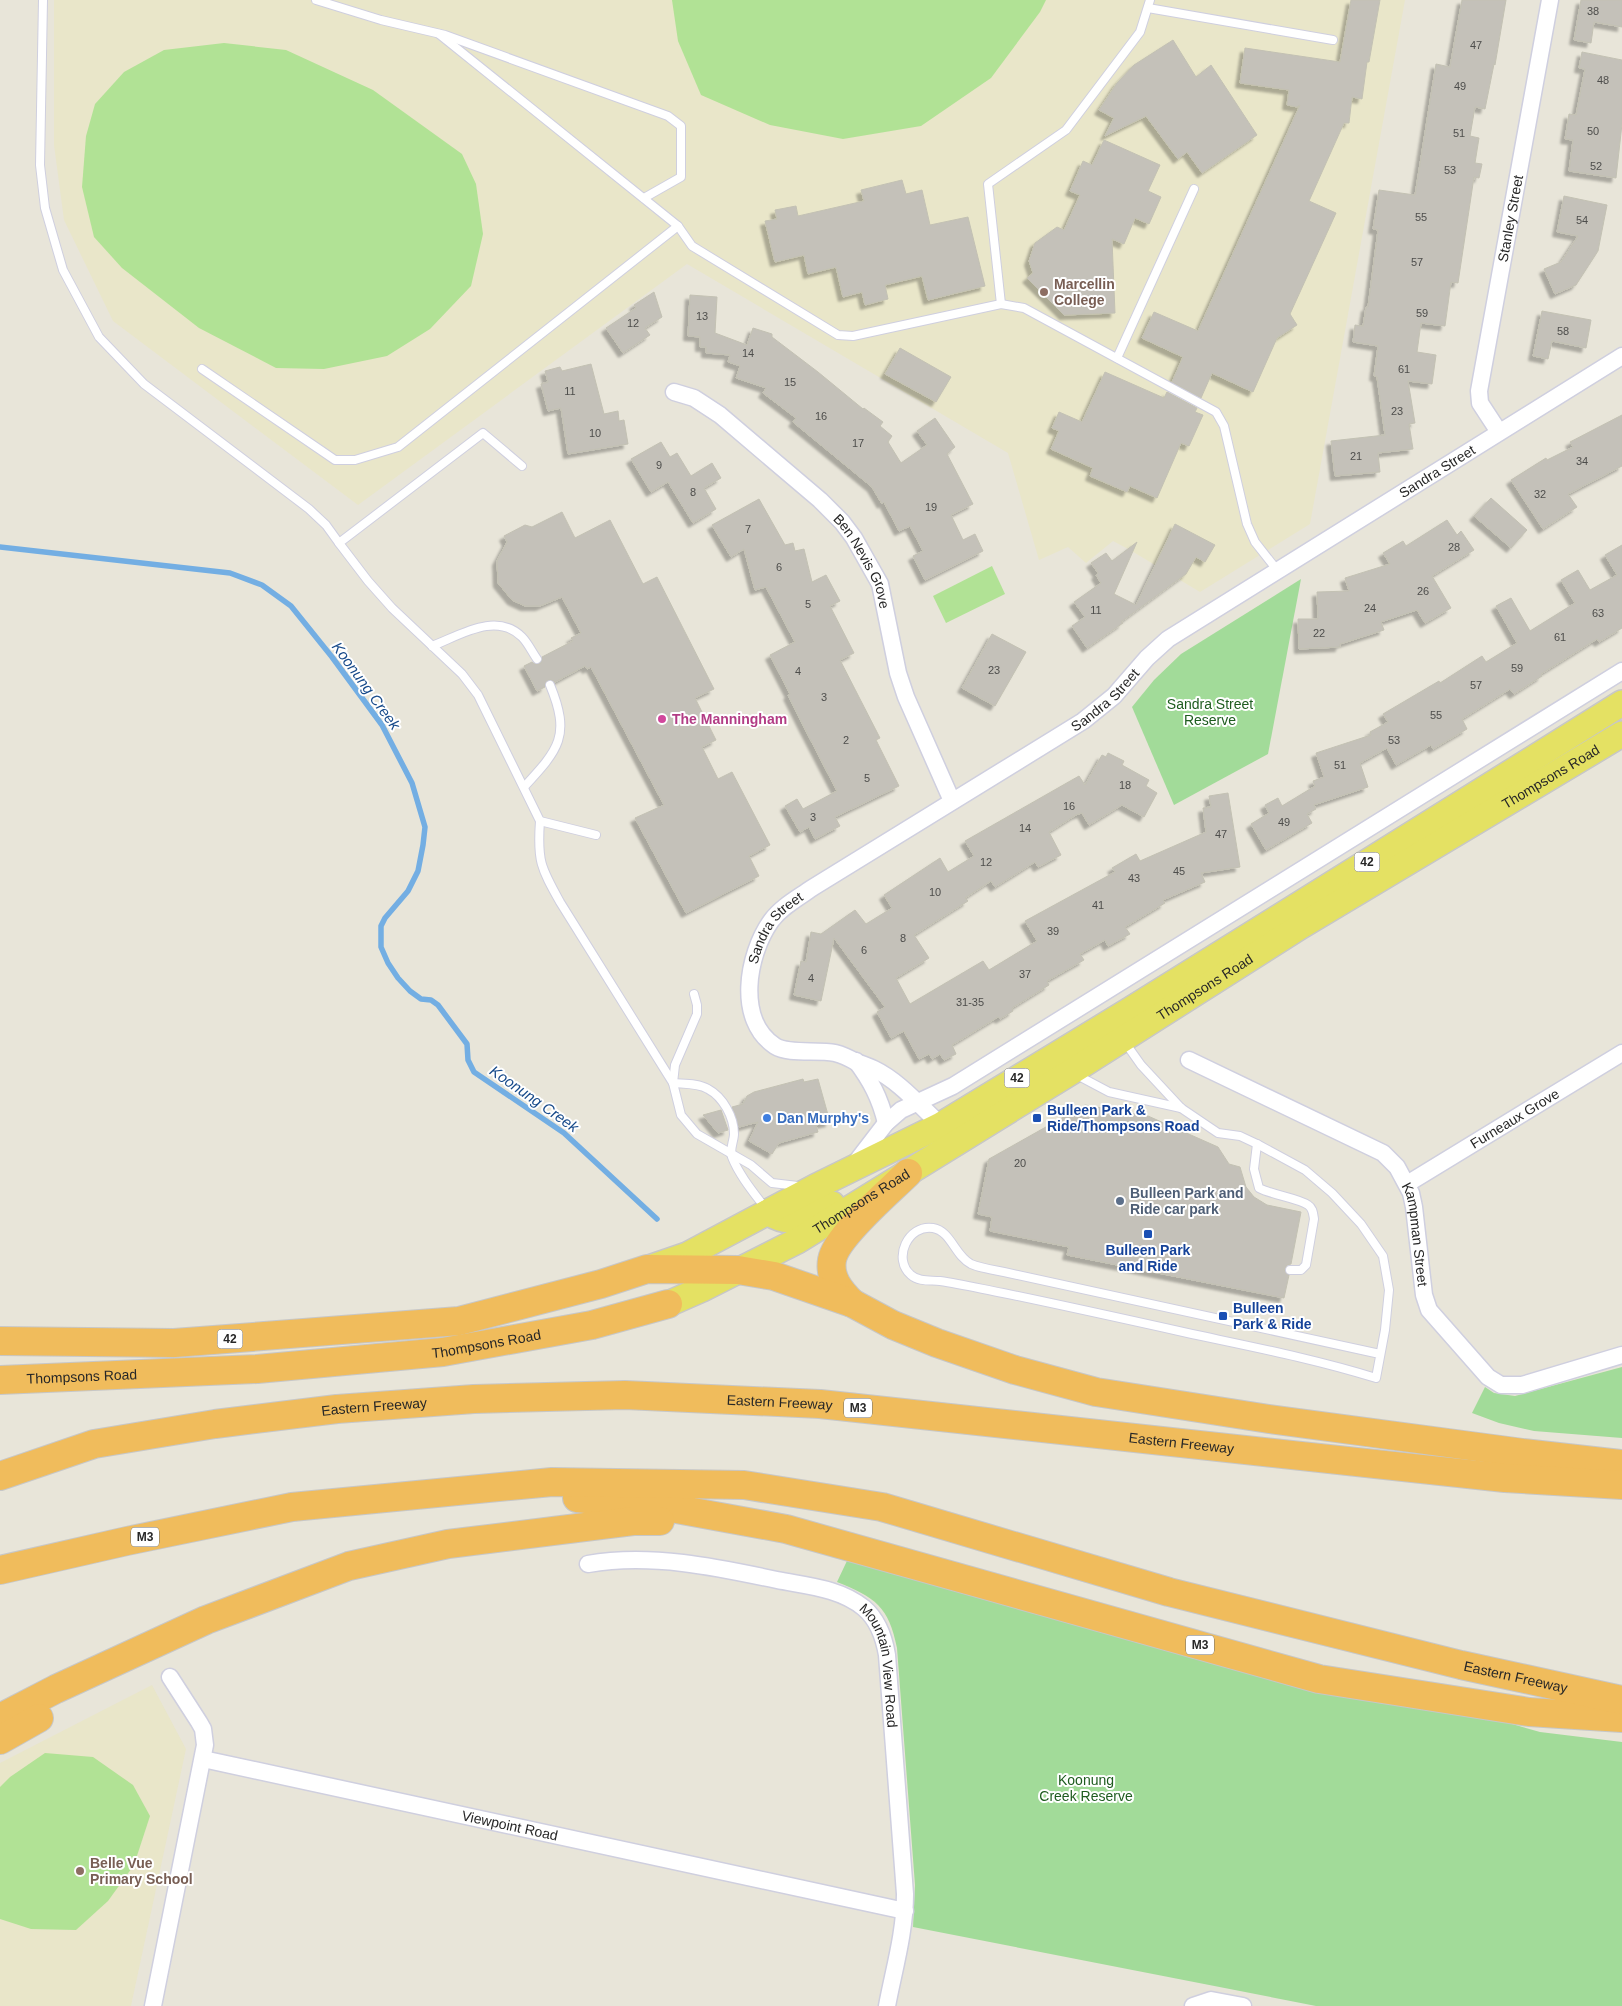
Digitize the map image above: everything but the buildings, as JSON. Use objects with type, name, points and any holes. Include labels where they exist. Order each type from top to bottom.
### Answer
[{"type":"highway","points":[[852,1303],[838,1290],[832,1274],[832,1259],[850,1230],[908,1173]]},
{"type":"highway","points":[[647,1269],[738,1270],[774,1276],[852,1303],[893,1325],[937,1344],[1015,1370],[1096,1392],[1279,1421],[1622,1464]]},
{"type":"highway","name":"Thompsons Road","points":[[0,1341],[174,1343],[459,1321],[601,1284],[647,1269]]},
{"type":"highway","name":"Thompsons Road","points":[[0,1380],[248,1369],[443,1352],[592,1325],[668,1304]]},
{"type":"highway","name":"Eastern Freeway","points":[[0,1476],[94,1444],[215,1424],[337,1409],[464,1400],[625,1395],[820,1404],[1506,1478],[1622,1485]]},
{"type":"highway","name":"Eastern Freeway","points":[[0,1570],[127,1541],[292,1507],[552,1482],[744,1485],[882,1507],[1169,1592],[1461,1665],[1622,1700]]},
{"type":"highway","name":"Eastern Freeway","points":[[292,1507],[444,1496],[552,1496],[670,1508],[786,1529],[1319,1679],[1529,1712],[1622,1718]]},
{"type":"highway","points":[[0,1718],[206,1620],[349,1566],[448,1544],[633,1521],[750,1523],[786,1529]]},
{"type":"highway","points":[[0,1740],[206,1620]]},
{"type":"main road","name":"Thompsons Road","points":[[668,1304],[797,1241],[1071,1072],[1117,1029],[1619,711]]},
{"type":"main road","name":"Thompsons Road","points":[[647,1269],[687,1255],[815,1187],[941,1125],[1117,1029],[1302,926],[1622,734]]},
{"type":"main road","points":[[768,1212],[781,1220],[790,1221],[803,1218],[908,1173]]},
{"type":"street","name":"Stanley Street","points":[[1499,432],[1480,403],[1479,391],[1550,0]]},
{"type":"street","name":"Sandra Street","points":[[941,1125],[892,1080],[875,1069],[846,1056],[826,1051],[784,1050],[768,1041],[753,1017],[750,974],[755,953],[771,920],[791,902],[1088,717],[1114,696],[1157,647],[1622,356]]},
{"type":"street","name":"Ben Nevis Grove","points":[[674,392],[694,398],[720,415],[820,500],[842,522],[854,538],[880,584],[898,673],[906,697],[952,801]]},
{"type":"street","name":"Thompsons Road","points":[[848,1172],[886,1123],[901,1110],[961,1081],[1622,671]]},
{"type":"street","name":"Furneaux Grove","points":[[1407,1184],[1622,1053]]},
{"type":"street","name":"Kampman Street","points":[[1189,1060],[1382,1153],[1397,1167],[1407,1184],[1414,1207],[1424,1295],[1429,1310],[1488,1376],[1501,1385],[1522,1385],[1622,1355]]},
{"type":"street","name":"Sandra Street","points":[[856,1062],[872,1082],[881,1101],[886,1123]]},
{"type":"street","name":"Mountain View Road","points":[[588,1564],[599,1562],[656,1561],[707,1567],[830,1590],[843,1595],[864,1609],[880,1629],[887,1655],[905,1911],[887,2006]]},
{"type":"street","points":[[153,2006],[204,1759],[205,1745],[203,1729],[170,1677]]},
{"type":"street","name":"Viewpoint Road","points":[[204,1759],[905,1911]]},
{"type":"street","points":[[1193,2006],[1211,2000],[1243,2006]]},
{"type":"lane","points":[[43,0],[40,165],[45,208],[64,270],[98,338],[144,384],[309,509],[326,525],[368,581],[392,608],[462,674],[478,695],[540,821],[538,846],[544,873],[616,994],[673,1083],[681,1115],[697,1134],[751,1165],[772,1183],[785,1186],[815,1187]]},
{"type":"lane","points":[[316,0],[381,20],[439,34],[668,116],[681,126],[681,177],[644,198]]},
{"type":"lane","points":[[1001,304],[988,184],[1066,130],[1140,32],[1149,4],[1333,40]]},
{"type":"lane","points":[[439,34],[678,226],[692,246],[838,335],[854,336],[1001,304],[1024,308],[1216,412],[1224,426],[1250,530],[1261,550],[1278,570]]},
{"type":"lane","points":[[1117,358],[1194,189]]},
{"type":"lane","points":[[202,369],[335,460],[355,460],[398,446],[678,226]]},
{"type":"lane","points":[[339,543],[483,434],[522,466]]},
{"type":"lane","points":[[432,646],[481,627],[492,625],[504,626],[522,637],[537,659]]},
{"type":"lane","points":[[524,787],[547,761],[555,750],[560,738],[560,714],[550,685]]},
{"type":"lane","points":[[540,821],[596,835]]},
{"type":"lane","points":[[673,1083],[675,1065],[696,1014],[697,1005],[694,994]]},
{"type":"lane","points":[[1117,1029],[1141,1065],[1181,1108],[1218,1133],[1240,1136],[1305,1170],[1332,1193],[1361,1224],[1383,1256],[1389,1290],[1380,1354],[1376,1378],[1288,1354],[1022,1297],[940,1281],[924,1281],[910,1275],[903,1261],[904,1247],[911,1235],[921,1229],[934,1228],[949,1238],[958,1252],[970,1264],[1380,1354]]},
{"type":"lane","points":[[1071,1072],[1109,1092],[1181,1108]]},
{"type":"lane","points":[[673,1083],[708,1088],[721,1100],[732,1118],[734,1134],[731,1155],[753,1192],[768,1212]]},
{"type":"lane","points":[[1257,1144],[1254,1169],[1259,1188],[1308,1204],[1313,1211],[1314,1218],[1306,1265],[1301,1270],[1290,1270]]},
{"type":"shaded area","name":"Marcellin College","points":[[54,0],[1405,0],[1310,524],[1200,592],[1113,541],[1086,563],[1068,547],[1039,560],[1008,453],[687,264],[358,505],[113,321],[64,220],[54,145]]},
{"type":"shaded area","name":"Belle Vue Primary School","points":[[152,1685],[186,1749],[131,2006],[0,2006],[0,1763]]},
{"type":"green space","points":[[672,0],[1046,0],[1040,12],[991,78],[921,126],[843,139],[770,125],[701,95],[678,41]]},
{"type":"green space","points":[[224,43],[286,50],[373,90],[462,154],[476,184],[483,234],[471,286],[430,329],[387,356],[324,369],[276,368],[199,328],[122,268],[94,237],[82,187],[86,136],[95,104],[124,72],[164,50]]},
{"type":"green space","points":[[992,566],[1005,594],[946,623],[933,596]]},
{"type":"green space","name":"Sandra Street Reserve","points":[[1301,579],[1268,754],[1174,805],[1132,707],[1154,680],[1181,654]]},
{"type":"green space","points":[[1622,1367],[1622,1438],[1534,1431],[1499,1423],[1472,1413],[1485,1387],[1494,1393],[1515,1396]]},
{"type":"green space","name":"Koonung Creek Reserve","points":[[854,1546],[1266,1653],[1540,1732],[1622,1742],[1622,2006],[1316,2006],[913,1927],[915,1885],[897,1648],[890,1622],[878,1605],[861,1593],[837,1582]]},
{"type":"green space","points":[[45,1753],[93,1757],[133,1785],[150,1816],[134,1865],[108,1901],[76,1930],[31,1929],[0,1919],[0,1787],[10,1777]]},
{"type":"waterway","name":"Koonung Creek","points":[[0,547],[230,573],[262,585],[291,606],[332,657],[382,725],[412,783],[425,827],[418,871],[408,891],[385,918],[381,926],[381,947],[388,963],[410,991],[421,999],[431,1000],[438,1005],[467,1044],[468,1060],[474,1072],[564,1133],[657,1219]]},
{"type":"place","name":"Marcellin College","points":[[1044,292]]},
{"type":"place","name":"The Manningham","points":[[662,719]]},
{"type":"place","name":"Dan Murphy's","points":[[767,1118]]},
{"type":"place","name":"Bulleen Park & Ride/Thompsons Road","points":[[1037,1118]]},
{"type":"place","name":"Bulleen Park and Ride car park","points":[[1120,1201]]},
{"type":"place","name":"Bulleen Park and Ride","points":[[1148,1234]]},
{"type":"place","name":"Bulleen Park & Ride","points":[[1223,1316]]},
{"type":"place","name":"Belle Vue Primary School","points":[[80,1871]]}]
